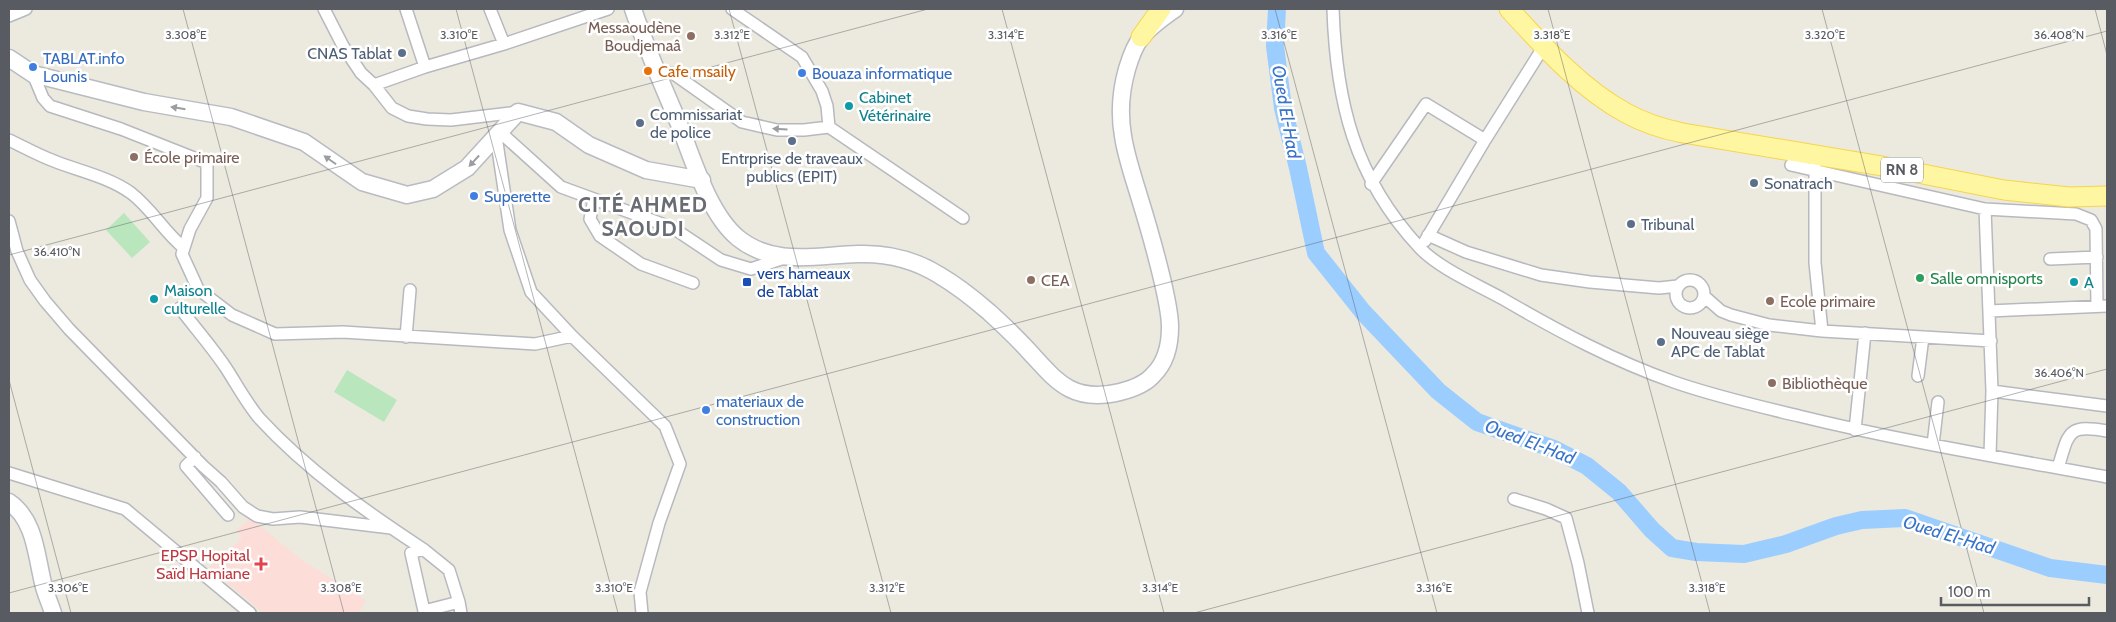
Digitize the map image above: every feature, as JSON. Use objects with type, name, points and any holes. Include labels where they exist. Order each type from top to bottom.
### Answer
[{"type":"main road","points":[[633,9],[655,69],[702,180],[721,220],[739,239],[762,252],[784,258],[860,254],[888,256],[922,265],[941,276],[988,311],[1026,347],[1046,372],[1062,385],[1077,392],[1102,396],[1141,385],[1153,376],[1163,362],[1168,348],[1170,326],[1155,247],[1123,136],[1121,108],[1123,83],[1129,61],[1141,37],[1162,9]]},
{"type":"main road","points":[[1141,37],[1175,9]]},
{"type":"main road","name":"RN 8","points":[[1509,9],[1544,46],[1585,84],[1625,113],[1662,128],[1683,134],[1697,134]]},
{"type":"main road","name":"RN 8","points":[[1518,9],[1574,66],[1609,96],[1647,117],[1697,134],[1815,163],[2004,190],[2069,197],[2107,196]]},
{"type":"main road","points":[[9,58],[33,74],[144,102],[231,117],[304,142],[362,182],[407,195],[433,189],[467,168],[518,112],[556,122],[589,145],[646,170],[702,180]]},
{"type":"main road","points":[[9,502],[20,510],[33,536],[43,586],[53,613]]},
{"type":"street","points":[[9,16],[26,9]]},
{"type":"street","points":[[324,9],[362,74],[374,85],[392,108],[408,116],[451,120],[518,112]]},
{"type":"street","points":[[406,9],[425,67]]},
{"type":"street","points":[[490,9],[504,44]]},
{"type":"street","points":[[374,85],[608,9]]},
{"type":"street","points":[[732,9],[802,57],[828,106],[829,128]]},
{"type":"street","points":[[1333,9],[1339,80],[1345,112],[1357,150],[1371,184],[1386,207],[1420,249],[1452,271],[1551,327],[1620,361],[1674,382],[1728,398],[1855,430],[2107,477]]},
{"type":"street","points":[[1420,249],[1544,46]]},
{"type":"street","points":[[655,69],[674,74],[742,122],[777,130],[829,128],[964,218]]},
{"type":"street","points":[[33,74],[43,98],[50,106],[120,128],[207,163],[207,198],[190,229],[182,254],[198,289],[232,315],[275,334],[342,332],[535,344],[572,336]]},
{"type":"street","points":[[1371,184],[1426,104],[1485,140]]},
{"type":"street","points":[[498,134],[561,187],[673,228],[721,260],[751,269],[784,258]]},
{"type":"street","points":[[498,134],[510,230],[531,292],[572,336],[665,426],[680,464],[659,523],[640,592],[642,613]]},
{"type":"street","points":[[9,140],[52,161],[98,176],[131,193],[157,218],[174,240],[184,248]]},
{"type":"street","points":[[1791,164],[1815,163],[1985,209],[2076,214],[2086,217],[2096,229],[2096,257],[2102,306],[1989,311]]},
{"type":"street","points":[[1815,163],[1815,263],[1822,331]]},
{"type":"street","points":[[594,199],[590,219],[600,236],[641,264],[693,282]]},
{"type":"street","points":[[1985,209],[1992,391],[1990,455]]},
{"type":"street","points":[[9,221],[12,242],[30,280],[45,301],[69,329],[194,457],[221,482],[243,507],[257,516],[273,518],[300,517],[391,528]]},
{"type":"street","points":[[1428,235],[1466,252],[1533,273],[1590,282],[1676,291]]},
{"type":"street","points":[[2050,258],[2096,257]]},
{"type":"street","points":[[1676,291],[1685,280],[1695,280],[1702,286],[1704,296],[1703,300],[1696,307]]},
{"type":"street","points":[[406,337],[410,290]]},
{"type":"street","points":[[1676,291],[1683,307],[1721,310],[1756,323],[1822,331],[1990,341]]},
{"type":"street","points":[[1704,296],[1721,310]]},
{"type":"street","points":[[180,308],[259,417],[320,475],[391,528],[423,549],[449,570],[460,608],[424,611],[411,553],[423,549]]},
{"type":"street","points":[[1855,430],[1866,333]]},
{"type":"street","points":[[1918,376],[1923,337]]},
{"type":"street","points":[[1992,391],[2107,406]]},
{"type":"street","points":[[1933,445],[1938,402]]},
{"type":"street","points":[[2058,468],[2066,442],[2071,433],[2086,427],[2107,431]]},
{"type":"street","points":[[194,457],[186,466],[228,515]]},
{"type":"street","points":[[9,473],[125,509],[250,613]]},
{"type":"street","points":[[1514,499],[1546,509],[1566,518],[1577,558],[1588,613]]},
{"type":"shaded area","name":"EPSP Hopital Saïd Hamiane","points":[[250,518],[302,560],[366,600],[359,613],[263,613],[209,568],[242,538],[236,531]]},
{"type":"green space","points":[[124,213],[150,242],[132,258],[106,230]]},
{"type":"green space","points":[[347,370],[397,400],[384,422],[334,392]]},
{"type":"waterway","name":"Oued El-Had","points":[[1277,9],[1275,46],[1283,108],[1316,253],[1363,312],[1438,391],[1477,422],[1554,449],[1587,466],[1619,492],[1652,530],[1672,548],[1696,552],[1744,554],[1786,544],[1836,526],[1862,520],[1905,518],[2050,568],[2107,575]]},
{"type":"place","name":"Messaoudène Boudjemaâ","points":[[691,36]]},
{"type":"place","name":"CNAS Tablat","points":[[402,53]]},
{"type":"place","name":"TABLAT.info Lounis","points":[[33,67]]},
{"type":"place","name":"Cafe msaily","points":[[648,71]]},
{"type":"place","name":"Bouaza informatique","points":[[802,73]]},
{"type":"place","name":"Cabinet Vétérinaire","points":[[849,106]]},
{"type":"place","name":"Commissariat de police","points":[[640,123]]},
{"type":"place","name":"Entrprise de traveaux publics (EPIT)","points":[[792,141]]},
{"type":"place","name":"École primaire","points":[[134,157]]},
{"type":"place","name":"Sonatrach","points":[[1754,183]]},
{"type":"place","name":"Superette","points":[[474,196]]},
{"type":"place","name":"Tribunal","points":[[1631,224]]},
{"type":"place","name":"Salle omnisports","points":[[1920,278]]},
{"type":"place","name":"CEA","points":[[1031,280]]},
{"type":"place","name":"vers hameaux de Tablat","points":[[747,282]]},
{"type":"place","name":"A","points":[[2074,282]]},
{"type":"place","name":"Maison culturelle","points":[[154,299]]},
{"type":"place","name":"Ecole primaire","points":[[1770,301]]},
{"type":"place","name":"Nouveau siège APC de Tablat","points":[[1661,342]]},
{"type":"place","name":"Bibliothèque","points":[[1772,383]]},
{"type":"place","name":"materiaux de construction","points":[[706,410]]},
{"type":"place","name":"EPSP Hopital Saïd Hamiane","points":[[261,564]]},
{"type":"district","name":"CITÉ AHMED SAOUDI","points":[[643,216]]}]
